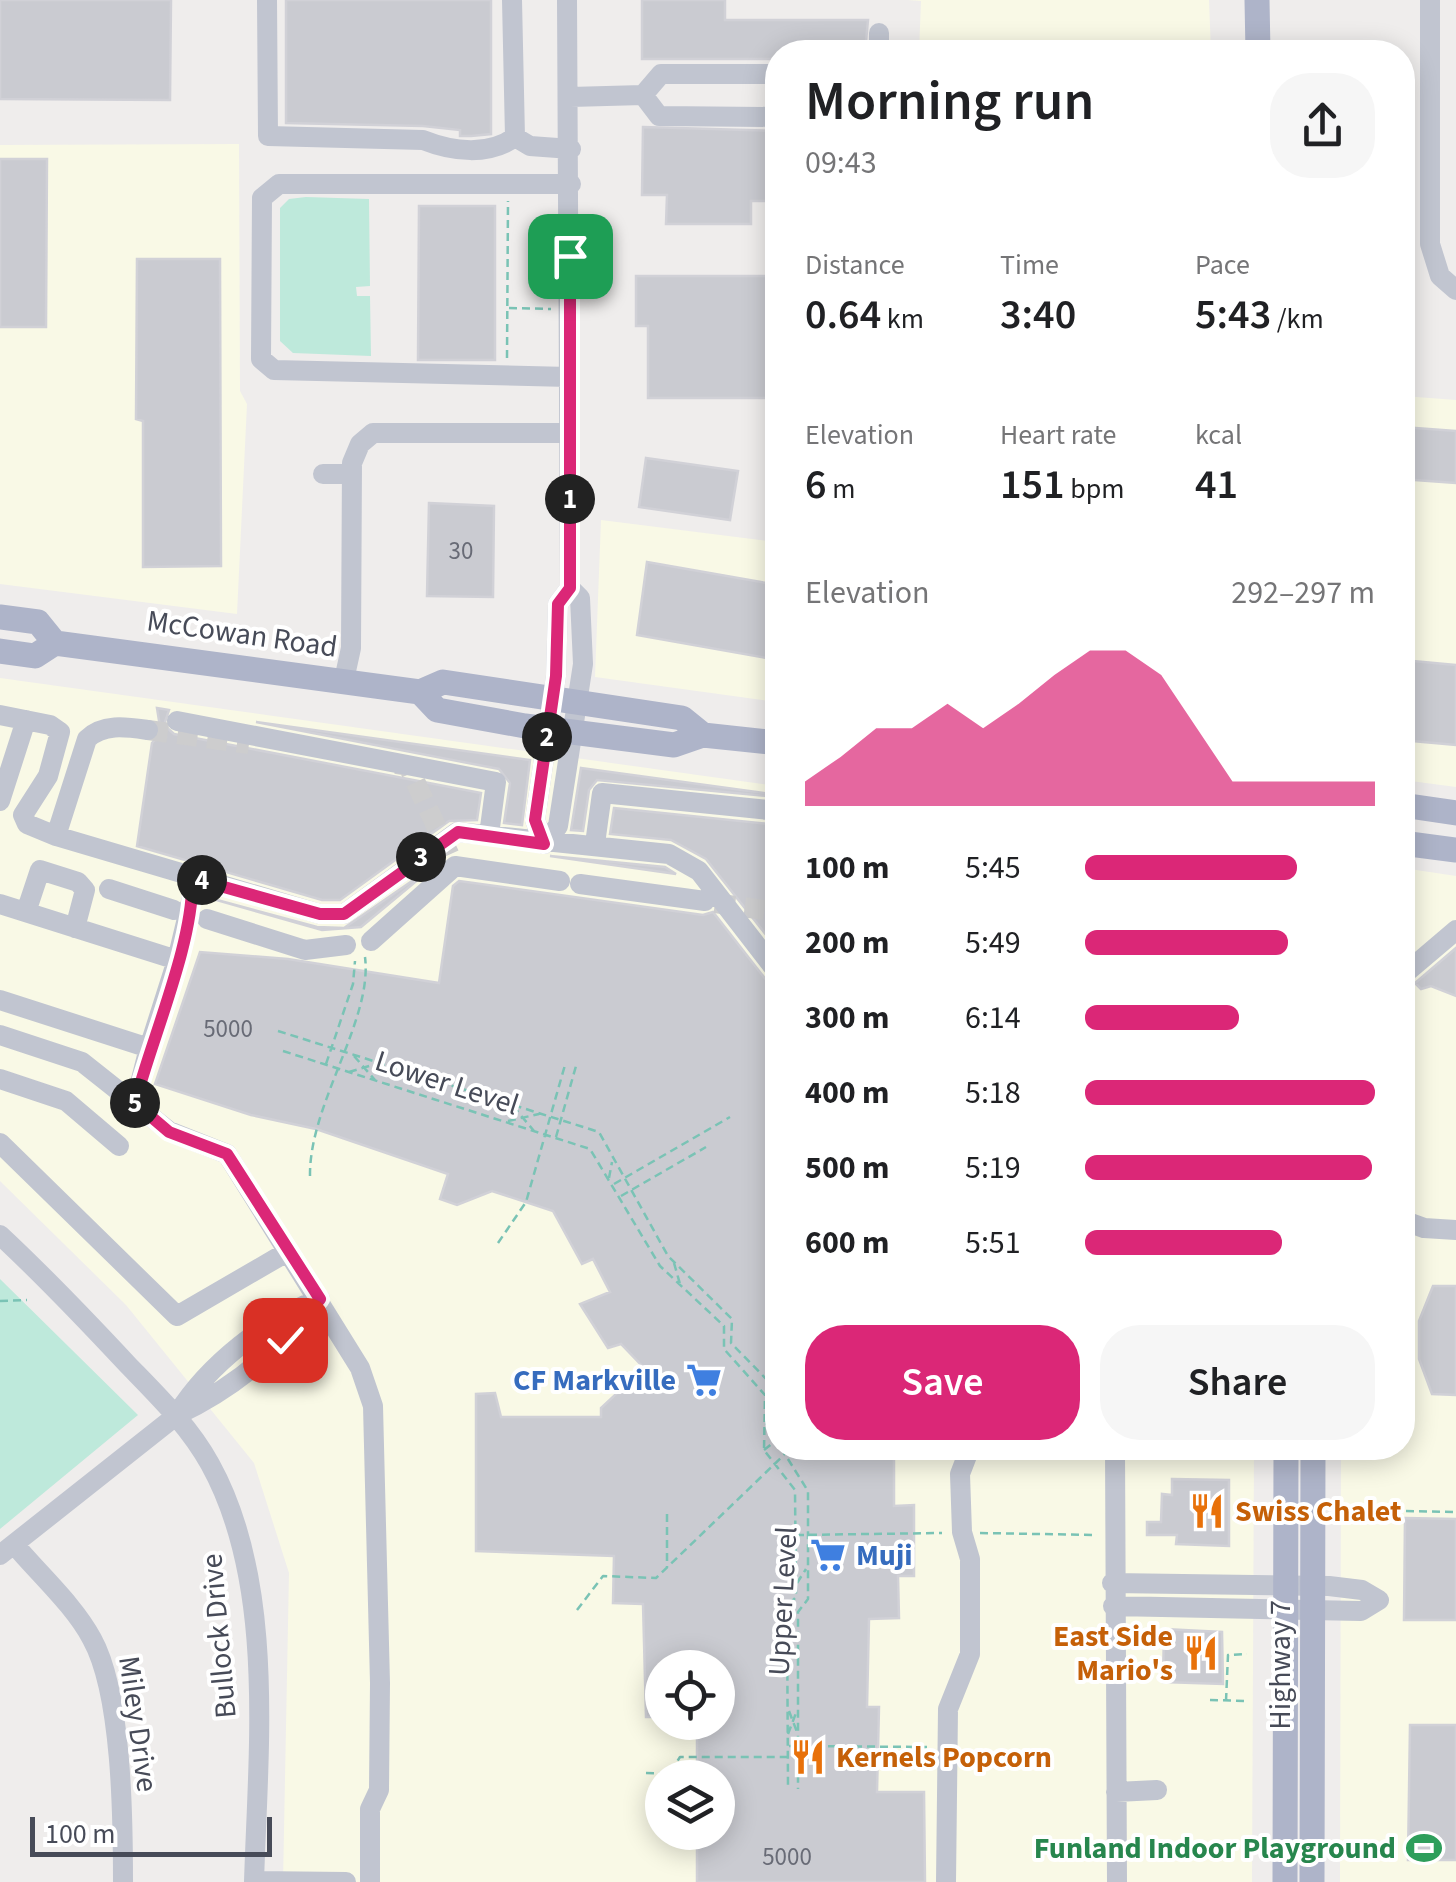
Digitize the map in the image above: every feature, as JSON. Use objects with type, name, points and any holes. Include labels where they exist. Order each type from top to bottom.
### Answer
[{"type":"main road","points":[[1256,0],[1258,40]]},
{"type":"main road","name":"McCowan Road","points":[[0,617],[38,622],[55,642],[420,692],[443,682],[682,718],[702,735]]},
{"type":"main road","name":"McCowan Road","points":[[0,651],[35,656],[55,642]]},
{"type":"main road","name":"McCowan Road","points":[[420,692],[437,710],[548,729],[674,745],[702,735],[765,742]]},
{"type":"main road","points":[[1415,807],[1456,814]]},
{"type":"main road","points":[[1415,845],[1456,850]]},
{"type":"main road","name":"Highway 7","points":[[1287,1460],[1300,1597],[1312,1882]]},
{"type":"main road","name":"Highway 7","points":[[1285,1882],[1300,1597],[1312,1460]]},
{"type":"street","points":[[266,0],[268,136],[423,140],[441,148],[496,150],[515,137]]},
{"type":"street","points":[[512,0],[515,137]]},
{"type":"street","points":[[544,844],[535,820],[548,729],[583,664],[580,598],[570,588],[572,148],[568,0]]},
{"type":"street","points":[[1430,0],[1430,244],[1440,276],[1456,290]]},
{"type":"street","points":[[644,96],[661,74],[765,74]]},
{"type":"street","points":[[570,96],[644,96]]},
{"type":"street","points":[[644,96],[659,116],[765,117]]},
{"type":"street","points":[[515,137],[530,146],[572,148]]},
{"type":"street","points":[[569,376],[274,370],[261,359],[262,198],[279,184],[571,184]]},
{"type":"street","points":[[344,680],[351,648],[352,474],[360,444],[373,433],[569,433]]},
{"type":"street","points":[[323,474],[352,474]]},
{"type":"street","points":[[544,844],[558,826],[574,732],[565,701]]},
{"type":"street","points":[[0,715],[60,732],[48,776],[23,816],[28,824],[56,836],[320,914],[344,914],[458,832],[544,844],[595,844],[669,854],[699,871],[765,957]]},
{"type":"street","points":[[0,801],[26,720]]},
{"type":"street","points":[[177,721],[496,782],[490,836]]},
{"type":"street","points":[[56,836],[87,739],[94,732],[122,726],[148,730]]},
{"type":"street","points":[[595,844],[602,793],[765,810]]},
{"type":"street","points":[[206,918],[305,950],[359,946],[453,862],[705,902]]},
{"type":"street","points":[[26,912],[40,870],[78,882],[85,890],[74,928]]},
{"type":"street","points":[[135,1103],[178,960],[180,916],[192,878]]},
{"type":"street","points":[[110,889],[151,892],[180,916]]},
{"type":"street","points":[[0,904],[178,960]]},
{"type":"street","points":[[1415,965],[1456,930]]},
{"type":"street","points":[[0,1000],[149,1048]]},
{"type":"street","points":[[0,1036],[82,1062],[169,1132],[227,1154],[360,1368],[373,1406],[380,1684],[378,1790],[370,1810],[370,1882]]},
{"type":"street","points":[[0,1078],[66,1101],[118,1146]]},
{"type":"street","points":[[0,1143],[178,1316],[287,1252]]},
{"type":"street","points":[[1415,1225],[1456,1230]]},
{"type":"street","points":[[1415,1230],[1424,1228]]},
{"type":"street","name":"Bullock Drive","points":[[0,1235],[177,1415],[209,1462],[227,1500],[248,1571],[258,1721],[254,1881]]},
{"type":"street","points":[[7,1549],[177,1415],[196,1384],[278,1318],[320,1299]]},
{"type":"street","points":[[946,1882],[948,1710],[970,1654],[970,1560],[962,1532],[960,1474],[965,1460]]},
{"type":"street","points":[[1114,1460],[1117,1882]]},
{"type":"street","name":"Miley Drive","points":[[7,1549],[90,1634],[102,1659],[115,1733],[123,1882]]},
{"type":"street","points":[[1112,1583],[1300,1597]]},
{"type":"street","points":[[1113,1606],[1300,1597]]},
{"type":"street","points":[[1116,1792],[1157,1790]]},
{"type":"street","points":[[254,1881],[346,1882]]},
{"type":"path","points":[[507,375],[508,184]]},
{"type":"path","points":[[508,308],[570,309]]},
{"type":"path","points":[[310,1176],[310,1142],[364,986],[359,946]]},
{"type":"path","points":[[326,1065],[353,984],[359,946]]},
{"type":"path","points":[[278,1031],[598,1132],[674,1262],[732,1319],[732,1344],[765,1378]]},
{"type":"path","name":"Lower Level","points":[[283,1051],[590,1149],[660,1266],[724,1326],[724,1349],[765,1395],[765,1403]]},
{"type":"path","points":[[352,1054],[376,1081]]},
{"type":"path","points":[[347,1072],[381,1063]]},
{"type":"path","points":[[498,1243],[526,1202],[565,1065]]},
{"type":"path","name":"Lower Level","points":[[556,1138],[576,1066]]},
{"type":"path","points":[[511,1104],[535,1132]]},
{"type":"path","points":[[504,1122],[540,1113]]},
{"type":"path","points":[[612,1185],[730,1117]]},
{"type":"path","points":[[620,1197],[706,1147]]},
{"type":"path","points":[[609,1180],[613,1158]]},
{"type":"path","points":[[674,1262],[680,1285]]},
{"type":"path","points":[[0,1302],[26,1300]]},
{"type":"path","points":[[764,1450],[765,1403]]},
{"type":"path","points":[[772,1460],[795,1490],[796,1597],[787,1606],[788,1788]]},
{"type":"path","name":"Upper Level","points":[[667,1569],[779,1460]]},
{"type":"path","name":"Upper Level","points":[[789,1460],[808,1491],[808,1599],[798,1612],[798,1789]]},
{"type":"path","points":[[786,1479],[792,1464]]},
{"type":"path","points":[[1406,1511],[1456,1512]]},
{"type":"path","points":[[577,1610],[603,1576],[656,1578],[667,1569],[667,1514]]},
{"type":"path","points":[[796,1534],[1099,1535]]},
{"type":"path","points":[[796,1585],[808,1566]]},
{"type":"path","points":[[1226,1700],[1228,1655],[1247,1654]]},
{"type":"path","points":[[1210,1700],[1246,1702]]},
{"type":"path","points":[[787,1706],[798,1733]]},
{"type":"path","points":[[787,1735],[798,1708]]},
{"type":"path","points":[[787,1746],[947,1746]]},
{"type":"path","points":[[678,1760],[680,1756],[798,1756]]},
{"type":"shaded area","points":[[908,0],[1209,0],[1211,40],[919,40],[921,1]]},
{"type":"shaded area","points":[[239,144],[240,391],[247,404],[237,614],[0,584],[0,145]]},
{"type":"shaded area","points":[[1415,397],[1456,400],[1456,787],[1415,782]]},
{"type":"shaded area","points":[[601,520],[765,540],[765,700],[595,677]]},
{"type":"shaded area","points":[[0,678],[765,784],[765,1460],[1254,1460],[1252,1882],[283,1882],[289,1573],[254,1463],[126,1305],[0,1181]]},
{"type":"shaded area","points":[[1415,870],[1456,876],[1456,1882],[1340,1882],[1341,1460],[1415,1460]]},
{"type":"green space","points":[[289,199],[369,199],[370,286],[356,287],[357,296],[370,296],[371,356],[293,353],[280,341],[280,208]]},
{"type":"green space","points":[[0,1279],[138,1415],[0,1529]]},
{"type":"building","points":[[0,0],[171,0],[170,100],[0,99]]},
{"type":"building","points":[[286,0],[491,0],[491,134],[460,136],[460,130],[423,126],[286,123]]},
{"type":"building","points":[[642,0],[725,0],[725,20],[868,20],[866,40],[765,40],[765,59],[642,59]]},
{"type":"building","points":[[643,127],[765,131],[765,201],[751,201],[751,224],[666,224],[667,195],[642,195]]},
{"type":"building","points":[[0,159],[47,159],[46,327],[0,327]]},
{"type":"building","points":[[419,206],[495,206],[495,360],[418,360]]},
{"type":"building","points":[[137,259],[220,259],[221,566],[143,567],[143,421],[136,419]]},
{"type":"building","points":[[636,276],[765,276],[765,398],[648,398],[648,326],[636,326]]},
{"type":"building","points":[[1415,428],[1456,431],[1456,483],[1415,480]]},
{"type":"building","points":[[646,458],[738,471],[730,520],[639,507]]},
{"type":"building","points":[[429,503],[494,506],[493,597],[427,596]]},
{"type":"building","points":[[647,562],[765,583],[765,658],[637,635]]},
{"type":"building","points":[[1415,661],[1456,665],[1456,745],[1415,741]]},
{"type":"building","points":[[157,708],[169,710],[164,725],[174,734],[481,793],[477,820],[449,821],[340,900],[322,900],[137,846],[152,743],[161,733]]},
{"type":"building","points":[[256,722],[530,760],[522,825],[504,823],[510,783],[499,769]]},
{"type":"building","points":[[581,768],[765,793],[597,780],[589,790],[583,831],[571,830]]},
{"type":"building","points":[[614,808],[765,824],[765,934],[706,859],[671,840],[610,834]]},
{"type":"building","points":[[550,856],[665,867],[676,874]]},
{"type":"building","points":[[438,863],[361,927],[322,930],[206,897],[317,927],[344,928]]},
{"type":"building","name":"CF Markville","points":[[459,881],[703,915],[713,912],[765,978],[765,1460],[894,1460],[894,1506],[914,1505],[914,1576],[898,1576],[899,1618],[869,1619],[867,1707],[879,1707],[877,1792],[924,1792],[925,1882],[697,1882],[697,1850],[735,1850],[735,1760],[697,1760],[697,1740],[735,1740],[735,1650],[645,1650],[645,1679],[643,1604],[613,1603],[614,1556],[476,1551],[476,1394],[495,1393],[501,1417],[601,1417],[601,1408],[644,1368],[621,1344],[608,1348],[580,1304],[610,1292],[593,1259],[582,1264],[553,1211],[492,1191],[457,1205],[440,1199],[448,1174],[316,1129],[251,1115],[155,1084],[200,952],[288,959],[439,983],[453,886]]},
{"type":"building","points":[[1456,948],[1456,996],[1431,986],[1421,989],[1415,983]]},
{"type":"building","points":[[1433,1286],[1456,1286],[1456,1395],[1432,1394],[1419,1359],[1419,1321]]},
{"type":"building","points":[[1172,1479],[1229,1480],[1229,1546],[1176,1544],[1177,1535],[1147,1535],[1147,1522],[1161,1522],[1162,1494],[1172,1495]]},
{"type":"building","points":[[1405,1518],[1456,1519],[1456,1620],[1404,1620]]},
{"type":"building","points":[[1164,1629],[1222,1632],[1223,1684],[1163,1682]]},
{"type":"building","points":[[1410,1725],[1456,1725],[1456,1860],[1408,1860]]},
{"type":"tunnel","points":[[148,730],[249,744]]},
{"type":"tunnel","points":[[396,764],[408,766],[451,858]]},
{"type":"tunnel","points":[[715,903],[765,910]]},
{"type":"place","name":"CF Markville","points":[[704,1380]]},
{"type":"place","name":"Swiss Chalet","points":[[1207,1511]]},
{"type":"place","name":"Muji","points":[[828,1555]]},
{"type":"place","name":"East Side Mario's","points":[[1201,1653]]},
{"type":"place","name":"Kernels Popcorn","points":[[808,1757]]},
{"type":"place","name":"Funland Indoor Playground","points":[[1424,1848]]},
{"type":"route","points":[[285,1340],[320,1299],[287,1252],[246,1180],[227,1154],[205,1142],[169,1132],[135,1103],[178,960],[193,894],[192,878],[320,914],[344,914],[458,832],[544,844],[535,820],[556,676],[558,604],[570,588],[570,256]]}]
